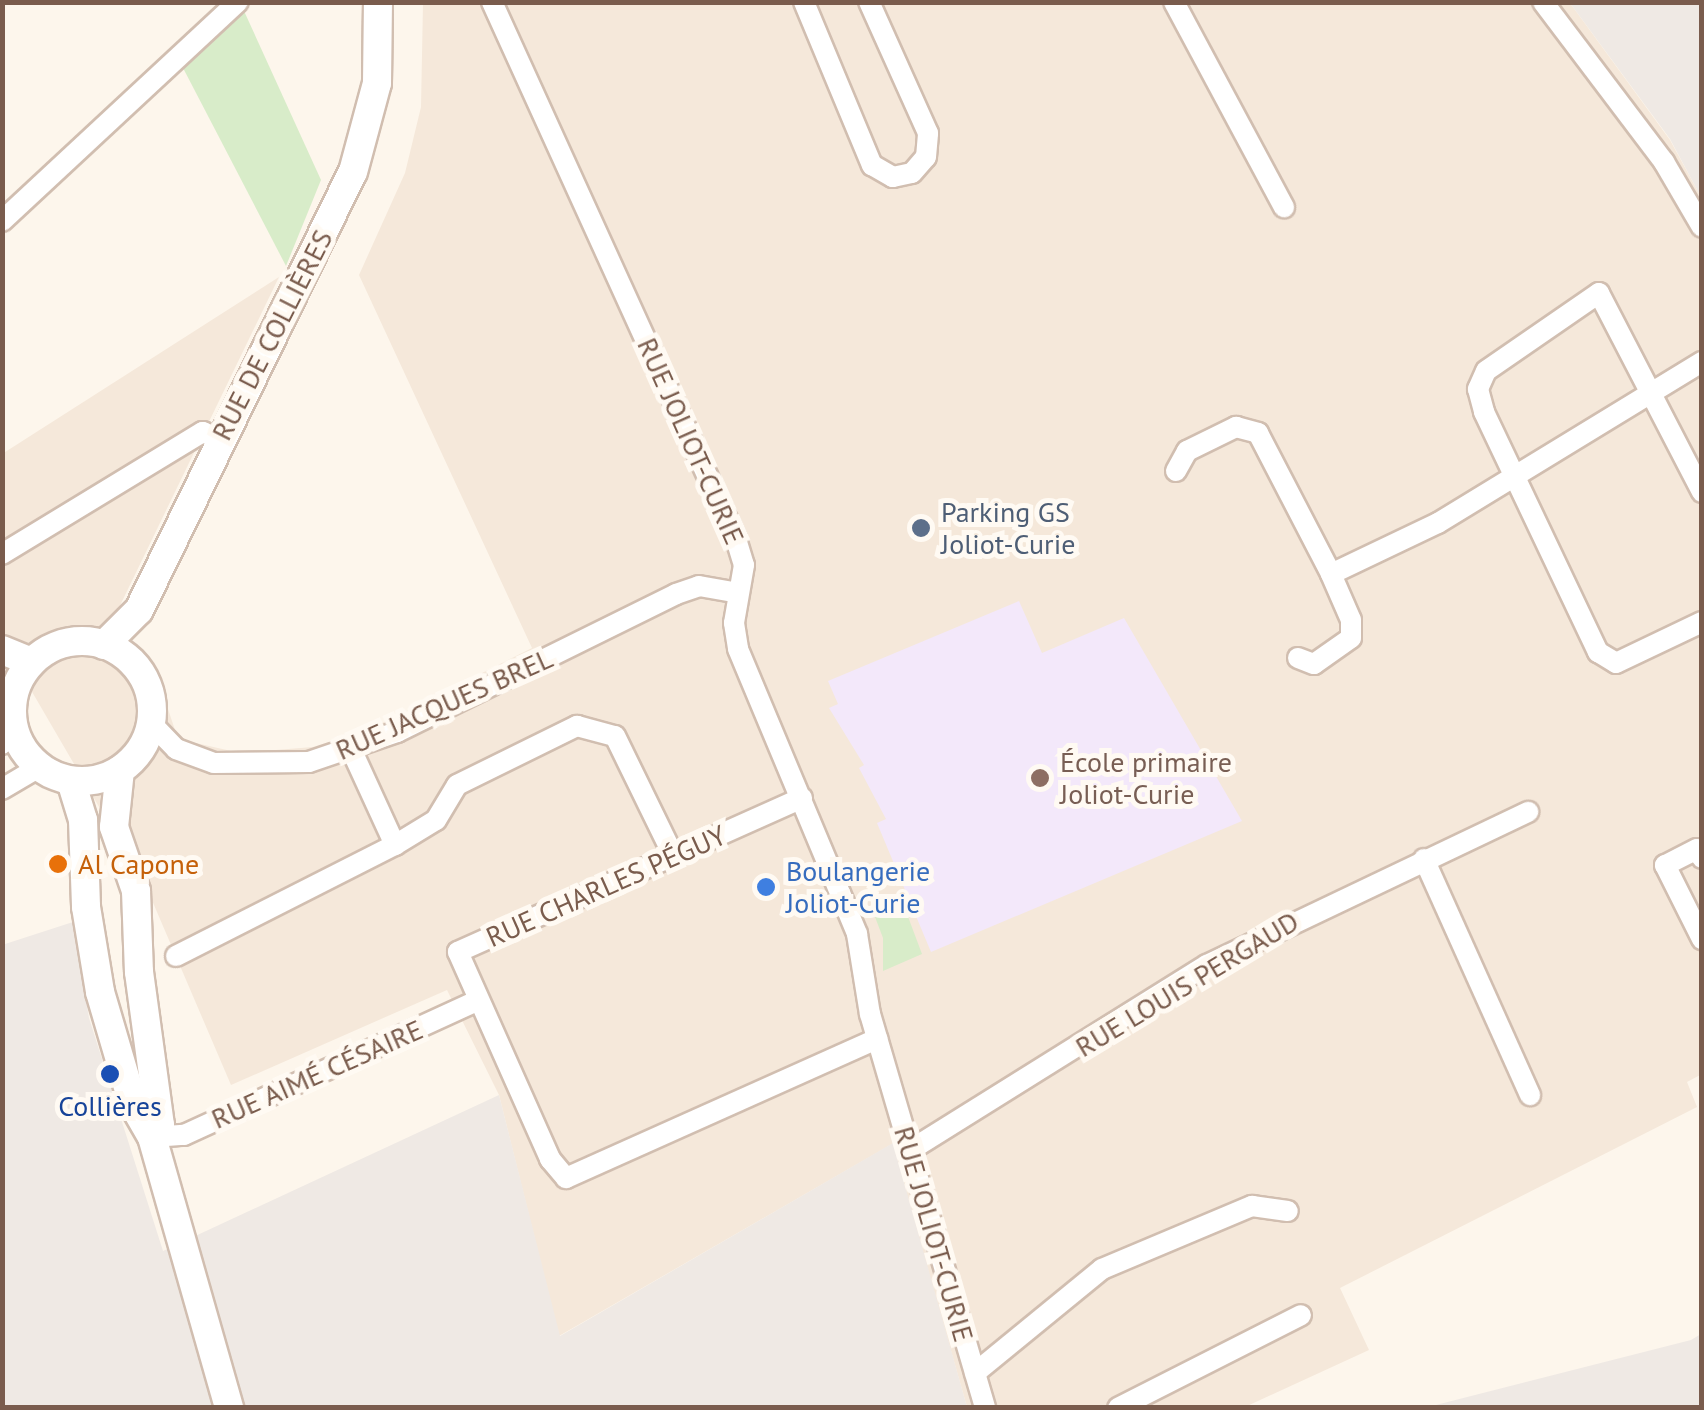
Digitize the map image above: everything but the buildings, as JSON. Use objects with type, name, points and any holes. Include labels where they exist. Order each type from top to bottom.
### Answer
[{"type":"main road","name":"RUE DE COLLIÈRES","points":[[104,645],[140,610],[218,439],[353,172],[377,84],[378,2]]},
{"type":"main road","points":[[71,642],[104,645],[126,657],[145,681],[151,724],[139,752],[120,770],[71,780],[39,768],[8,717],[32,662],[71,642]]},
{"type":"main road","points":[[2,650],[32,662]]},
{"type":"main road","points":[[120,770],[114,827],[136,891],[139,972],[160,1125],[152,1137]]},
{"type":"main road","points":[[71,780],[83,820],[86,907],[100,992],[133,1104],[152,1137],[229,1408]]},
{"type":"street","points":[[2,220],[238,2]]},
{"type":"street","name":"RUE JOLIOT-CURIE","points":[[492,2],[736,539],[744,564],[737,593],[738,649],[857,934],[859,971],[985,1408]]},
{"type":"street","points":[[804,2],[872,165],[893,177],[912,173],[926,158],[928,134],[869,2]]},
{"type":"street","points":[[1174,2],[1284,207]]},
{"type":"street","points":[[1544,2],[1664,162],[1702,227]]},
{"type":"street","points":[[1702,492],[1600,293],[1486,371],[1478,389],[1598,652],[1616,663],[1702,622]]},
{"type":"street","points":[[1331,574],[1516,476],[1702,362]]},
{"type":"street","points":[[1176,471],[1187,451],[1236,427],[1258,432],[1351,620],[1351,638],[1314,664],[1298,658]]},
{"type":"street","points":[[2,554],[204,432],[218,439]]},
{"type":"street","name":"RUE JACQUES BREL","points":[[151,724],[176,749],[214,763],[309,762],[352,751],[676,594],[699,586],[737,593]]},
{"type":"street","points":[[176,956],[395,845],[436,820],[457,785],[577,726],[615,736],[674,855]]},
{"type":"street","points":[[352,751],[395,845]]},
{"type":"street","points":[[2,790],[39,768]]},
{"type":"street","name":"RUE CHARLES PÉGUY","points":[[479,1000],[458,952],[802,798]]},
{"type":"street","name":"RUE LOUIS PERGAUD","points":[[910,1151],[1207,965],[1528,812]]},
{"type":"street","points":[[1702,858],[1697,849],[1666,865],[1702,939]]},
{"type":"street","points":[[1424,859],[1530,1095]]},
{"type":"street","points":[[479,1000],[557,1173],[574,1178],[878,1039]]},
{"type":"street","name":"RUE AIMÉ CÉSAIRE","points":[[152,1137],[184,1134],[479,1000]]},
{"type":"street","points":[[975,1373],[1102,1268],[1252,1206],[1288,1211]]},
{"type":"street","points":[[1118,1408],[1301,1315]]},
{"type":"shaded area","points":[[423,3],[1570,3],[1670,140],[1701,197],[1702,1074],[1687,1082],[1697,1107],[1340,1288],[1369,1350],[1245,1407],[967,1407],[892,1144],[559,1336],[499,1095],[447,990],[231,1085],[148,891],[3,642],[2,454],[279,277],[114,618],[157,676],[178,739],[240,753],[313,747],[372,728],[532,648],[359,275],[405,173],[421,107]]},
{"type":"shaded area","points":[[1570,3],[1701,3],[1701,197],[1670,139]]},
{"type":"shaded area","name":"École primaire Joliot-Curie","points":[[1019,601],[1042,653],[1124,618],[1242,821],[931,952],[877,823],[886,819],[859,768],[864,765],[829,708],[838,704],[828,681]]},
{"type":"shaded area","points":[[73,922],[89,1018],[163,1251],[499,1095],[560,1336],[893,1143],[967,1407],[3,1407],[2,945]]},
{"type":"shaded area","points":[[1701,1334],[1701,1407],[1428,1407],[1691,1340]]},
{"type":"green space","points":[[244,11],[321,180],[286,266],[182,66]]},
{"type":"green space","points":[[901,898],[922,954],[883,971],[883,938],[872,909]]},
{"type":"place","name":"Parking GS Joliot-Curie","points":[[921,528]]},
{"type":"place","name":"École primaire Joliot-Curie","points":[[1040,778]]},
{"type":"place","name":"Al Capone","points":[[58,864]]},
{"type":"place","name":"Boulangerie Joliot-Curie","points":[[766,887]]},
{"type":"place","name":"Collières","points":[[110,1074]]}]
